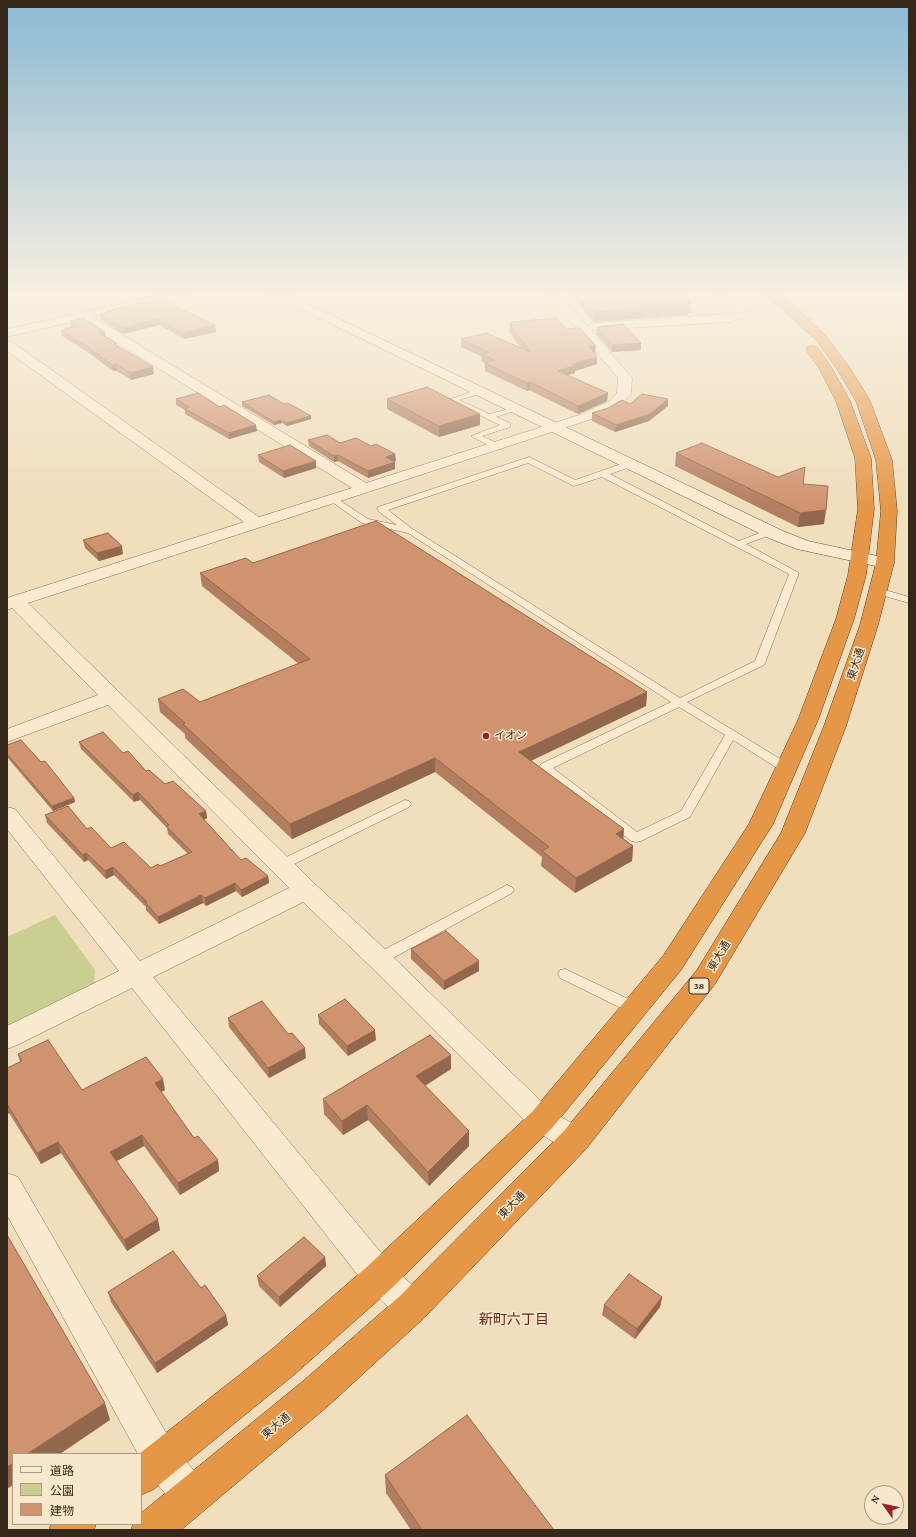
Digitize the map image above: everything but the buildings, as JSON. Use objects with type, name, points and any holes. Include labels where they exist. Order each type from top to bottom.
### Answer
[{"type":"highway","points":[[152,1469],[283,1362],[380,1277],[510,1153],[542,1120],[672,963],[761,824],[808,720],[845,618],[860,558],[866,509],[863,458],[843,401],[822,364]]},
{"type":"highway","name":"東大通","points":[[150,1530],[192,1497],[315,1394],[412,1307],[575,1140],[706,977],[793,832],[835,726],[878,591],[885,563],[889,511],[884,460],[863,402],[840,364]]},
{"type":"street","points":[[33,364],[257,524]]},
{"type":"street","points":[[160,364],[365,489]]},
{"type":"street","points":[[423,364],[770,532],[803,545],[885,563]]},
{"type":"street","points":[[575,1140],[542,1120],[379,959],[306,890],[112,697],[11,603],[333,500],[602,411],[615,404],[624,394],[625,378],[613,364]]},
{"type":"street","points":[[7,736],[112,697]]},
{"type":"street","points":[[7,814],[380,1277],[412,1307]]},
{"type":"street","points":[[7,1038],[306,890]]},
{"type":"street","points":[[7,1186],[152,1469],[192,1497]]},
{"type":"lane","points":[[479,391],[452,400],[507,425],[475,436],[496,446]]},
{"type":"lane","points":[[489,417],[516,409]]},
{"type":"lane","points":[[630,464],[574,483],[529,460],[381,509],[411,531],[679,702],[786,768]]},
{"type":"lane","points":[[603,474],[794,573],[760,663],[545,767],[636,838],[686,814],[731,734]]},
{"type":"lane","points":[[333,500],[365,521],[411,531]]},
{"type":"lane","points":[[738,544],[770,532]]},
{"type":"lane","points":[[878,591],[909,600]]},
{"type":"lane","points":[[281,865],[405,804]]},
{"type":"lane","points":[[379,959],[508,890]]},
{"type":"lane","points":[[565,974],[634,1008]]},
{"type":"green space","points":[[55,915],[95,970],[94,983],[7,1026],[7,937]]},
{"type":"place","name":"イオン","points":[[486,736]]},
{"type":"district","name":"新町六丁目","points":[[514,1320]]}]
